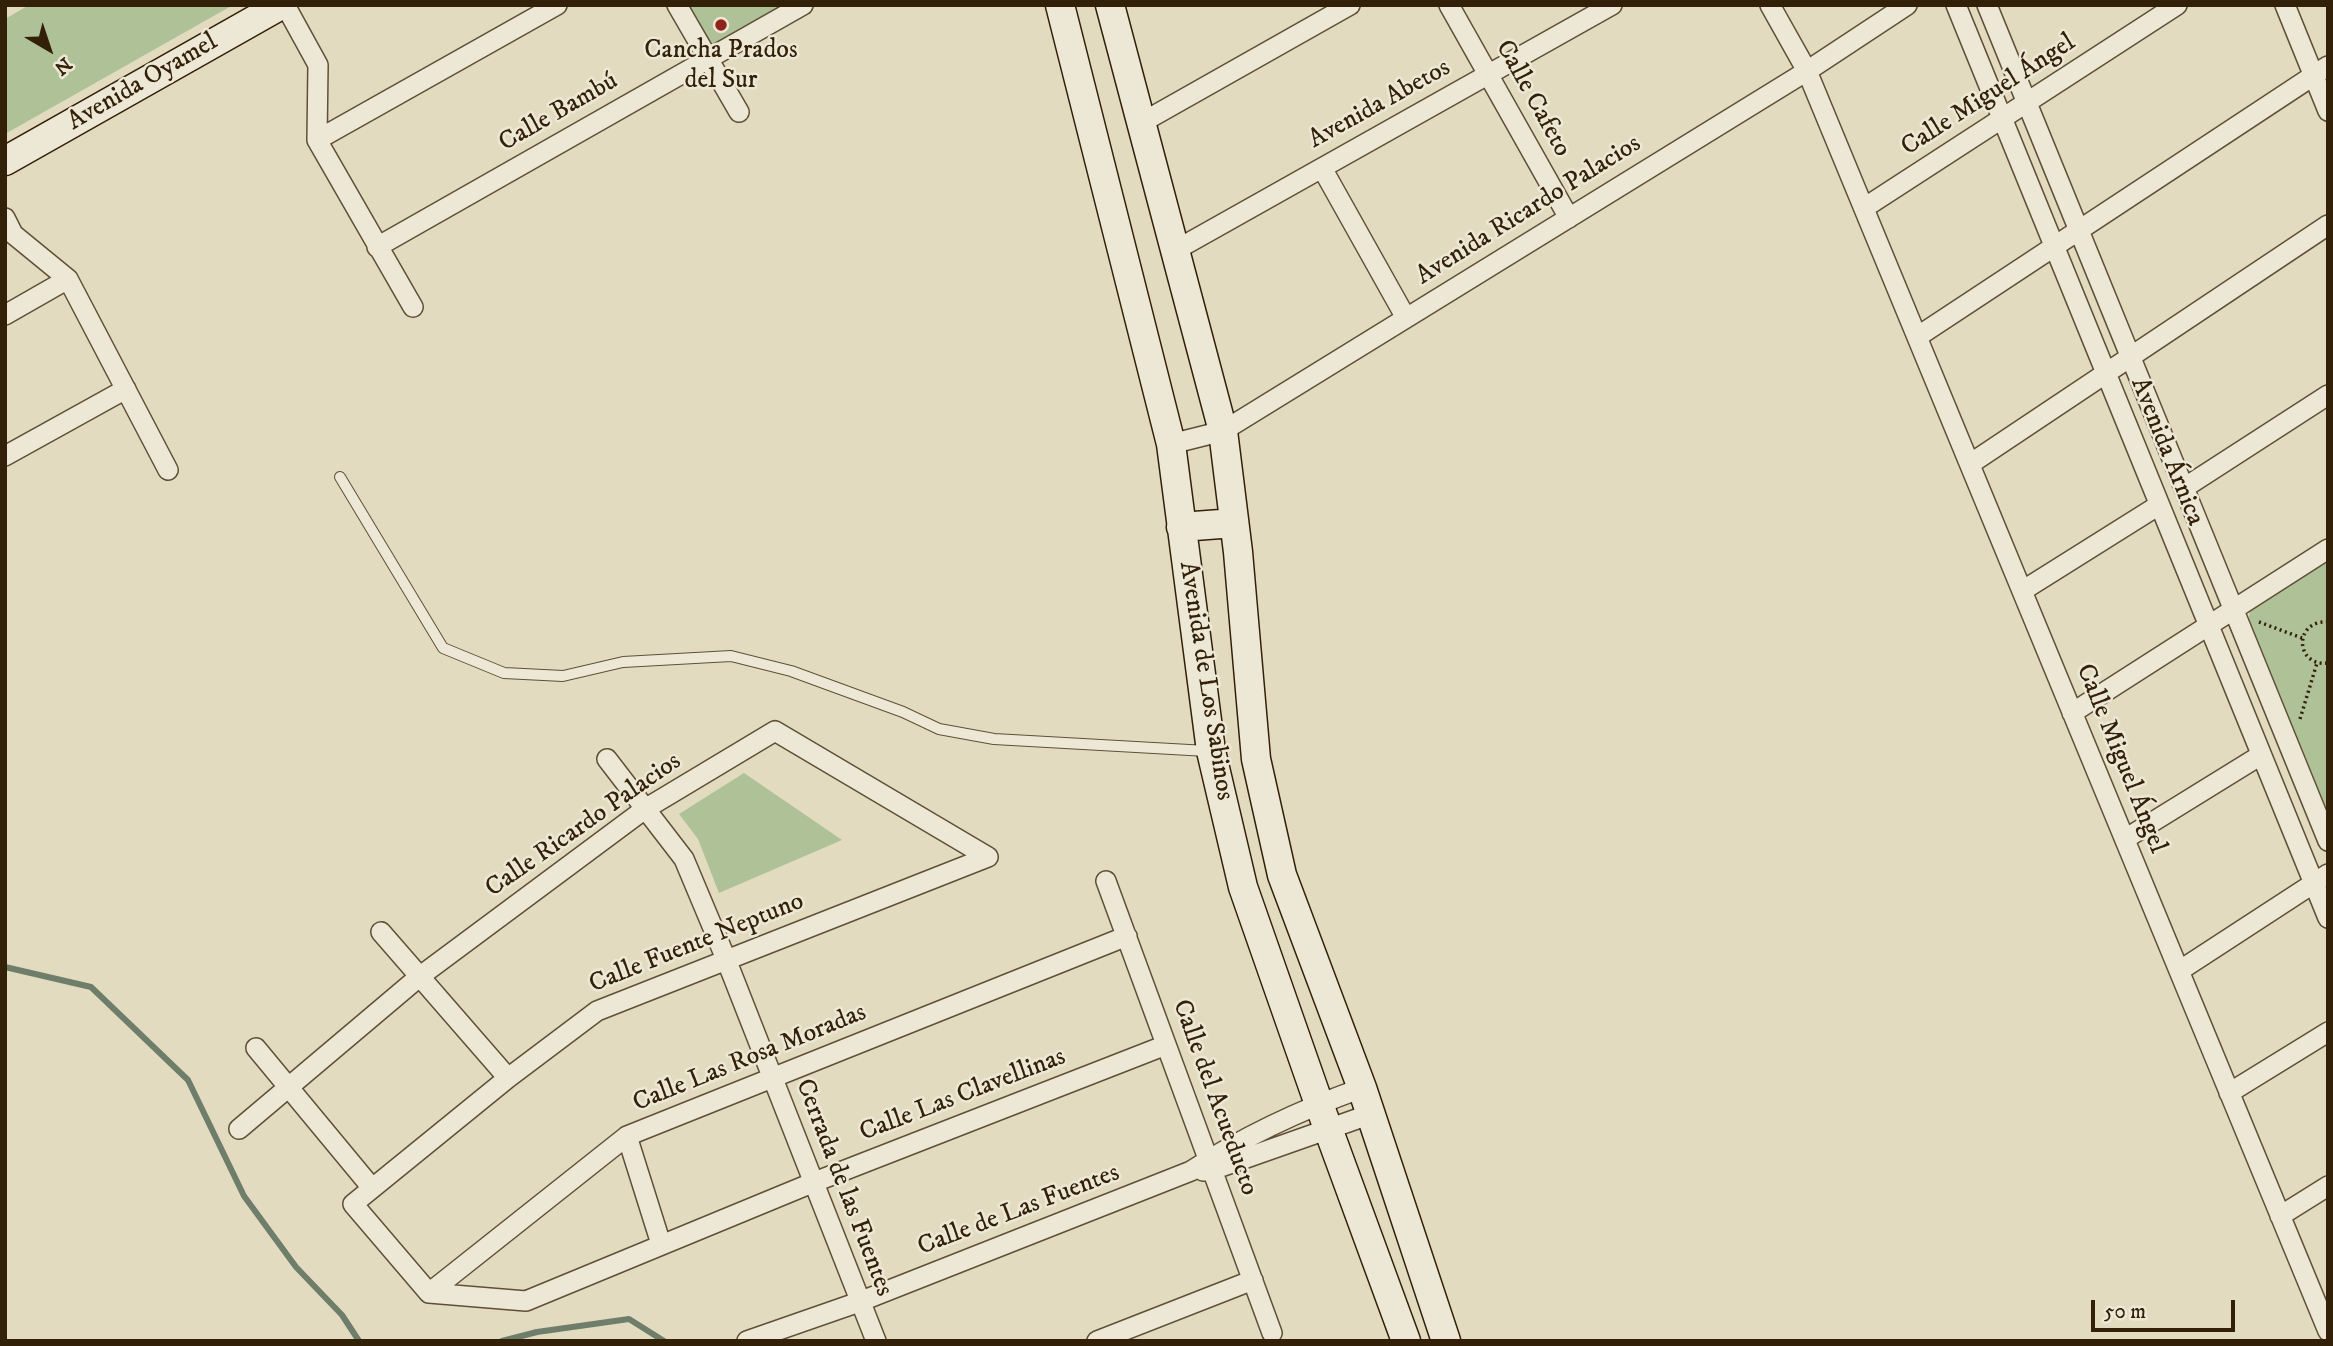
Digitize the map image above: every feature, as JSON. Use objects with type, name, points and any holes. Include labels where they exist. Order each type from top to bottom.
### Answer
[{"type":"street","points":[[283,5],[318,65],[317,141],[413,307]]},
{"type":"street","name":"Avenida Oyamel","points":[[5,161],[283,5]]},
{"type":"street","points":[[317,141],[557,5]]},
{"type":"street","points":[[677,5],[739,112]]},
{"type":"street","name":"Calle Bambú","points":[[377,247],[803,5]]},
{"type":"street","name":"Avenida de Los Sabinos","points":[[1110,5],[1223,431],[1256,759],[1282,875],[1367,1101],[1446,1341]]},
{"type":"street","points":[[1141,123],[1350,5]]},
{"type":"street","name":"Calle Cafeto","points":[[1449,5],[1569,218]]},
{"type":"street","name":"Avenida Abetos","points":[[1174,251],[1612,5]]},
{"type":"street","name":"Calle Miguel Ángel","points":[[1770,5],[1807,71],[2328,1331]]},
{"type":"street","name":"Avenida Ricardo Palacios","points":[[1171,444],[1223,431],[1807,71],[1907,5]]},
{"type":"street","name":"Avenida Árnica","points":[[1956,5],[2262,755],[2321,879],[2328,918]]},
{"type":"street","name":"Avenida Árnica","points":[[1987,5],[2328,841]]},
{"type":"street","name":"Calle Miguel Ángel","points":[[1864,208],[2178,5]]},
{"type":"street","points":[[2285,5],[2321,71],[2328,111]]},
{"type":"street","name":"Avenida de Los Sabinos","points":[[1065,8],[1171,444],[1211,751],[1243,887],[1406,1341]]},
{"type":"street","points":[[1917,337],[2321,71]]},
{"type":"street","points":[[1322,168],[1406,318]]},
{"type":"street","points":[[5,218],[13,234],[68,279],[169,470]]},
{"type":"street","points":[[1970,464],[2328,225]]},
{"type":"street","points":[[5,315],[68,279]]},
{"type":"street","points":[[5,456],[126,389]]},
{"type":"street","points":[[2184,488],[2328,396]]},
{"type":"street","points":[[2022,591],[2159,505]]},
{"type":"street","points":[[1181,527],[1234,523]]},
{"type":"street","points":[[2072,713],[2328,550]]},
{"type":"street","name":"Calle Ricardo Palacios","points":[[239,1129],[419,977],[645,809],[775,731],[988,857]]},
{"type":"street","points":[[2124,839],[2262,755]]},
{"type":"street","name":"Cerrada de las Fuentes","points":[[607,759],[684,859],[876,1341]]},
{"type":"street","name":"Calle Fuente Neptuno","points":[[429,1293],[353,1203],[508,1078],[597,1011],[988,857]]},
{"type":"street","points":[[2179,971],[2321,879]]},
{"type":"street","name":"Calle del Acueducto","points":[[1106,881],[1272,1333]]},
{"type":"street","points":[[381,932],[508,1078]]},
{"type":"street","name":"Calle Las Rosa Moradas","points":[[429,1293],[627,1136],[1126,936]]},
{"type":"street","points":[[2230,1093],[2328,1032]]},
{"type":"street","name":"Calle Las Clavellinas","points":[[429,1293],[526,1301],[812,1183],[1166,1045]]},
{"type":"street","points":[[256,1048],[372,1188]]},
{"type":"street","points":[[1210,1165],[1319,1104],[1367,1101]]},
{"type":"street","points":[[1210,1165],[1329,1130],[1367,1101]]},
{"type":"street","points":[[627,1136],[661,1244]]},
{"type":"street","name":"Calle de Las Fuentes","points":[[747,1341],[859,1301],[1210,1165]]},
{"type":"street","points":[[2280,1216],[2328,1186]]},
{"type":"street","points":[[1097,1341],[1252,1280]]},
{"type":"lane","points":[[340,477],[443,648],[504,673],[563,676],[623,662],[731,656],[791,671],[902,712],[939,729],[994,739],[1211,751]]},
{"type":"path","points":[[2257,621],[2302,638]]},
{"type":"path","points":[[2328,622],[2314,624],[2302,638],[2305,653],[2317,663],[2328,663]]},
{"type":"path","points":[[2299,723],[2317,663]]},
{"type":"green space","points":[[29,5],[233,5],[5,134],[5,19]]},
{"type":"green space","name":"Cancha Prados del Sur","points":[[686,5],[783,5],[710,47]]},
{"type":"green space","points":[[2328,561],[2328,821],[2247,626],[2250,611]]},
{"type":"green space","points":[[744,773],[842,840],[719,893],[698,839],[679,814]]},
{"type":"waterway","points":[[5,967],[91,987],[188,1080],[244,1196],[296,1267],[342,1315],[359,1341]]},
{"type":"waterway","points":[[502,1341],[537,1332],[629,1319],[664,1341]]},
{"type":"place","name":"Cancha Prados del Sur","points":[[721,25]]}]
